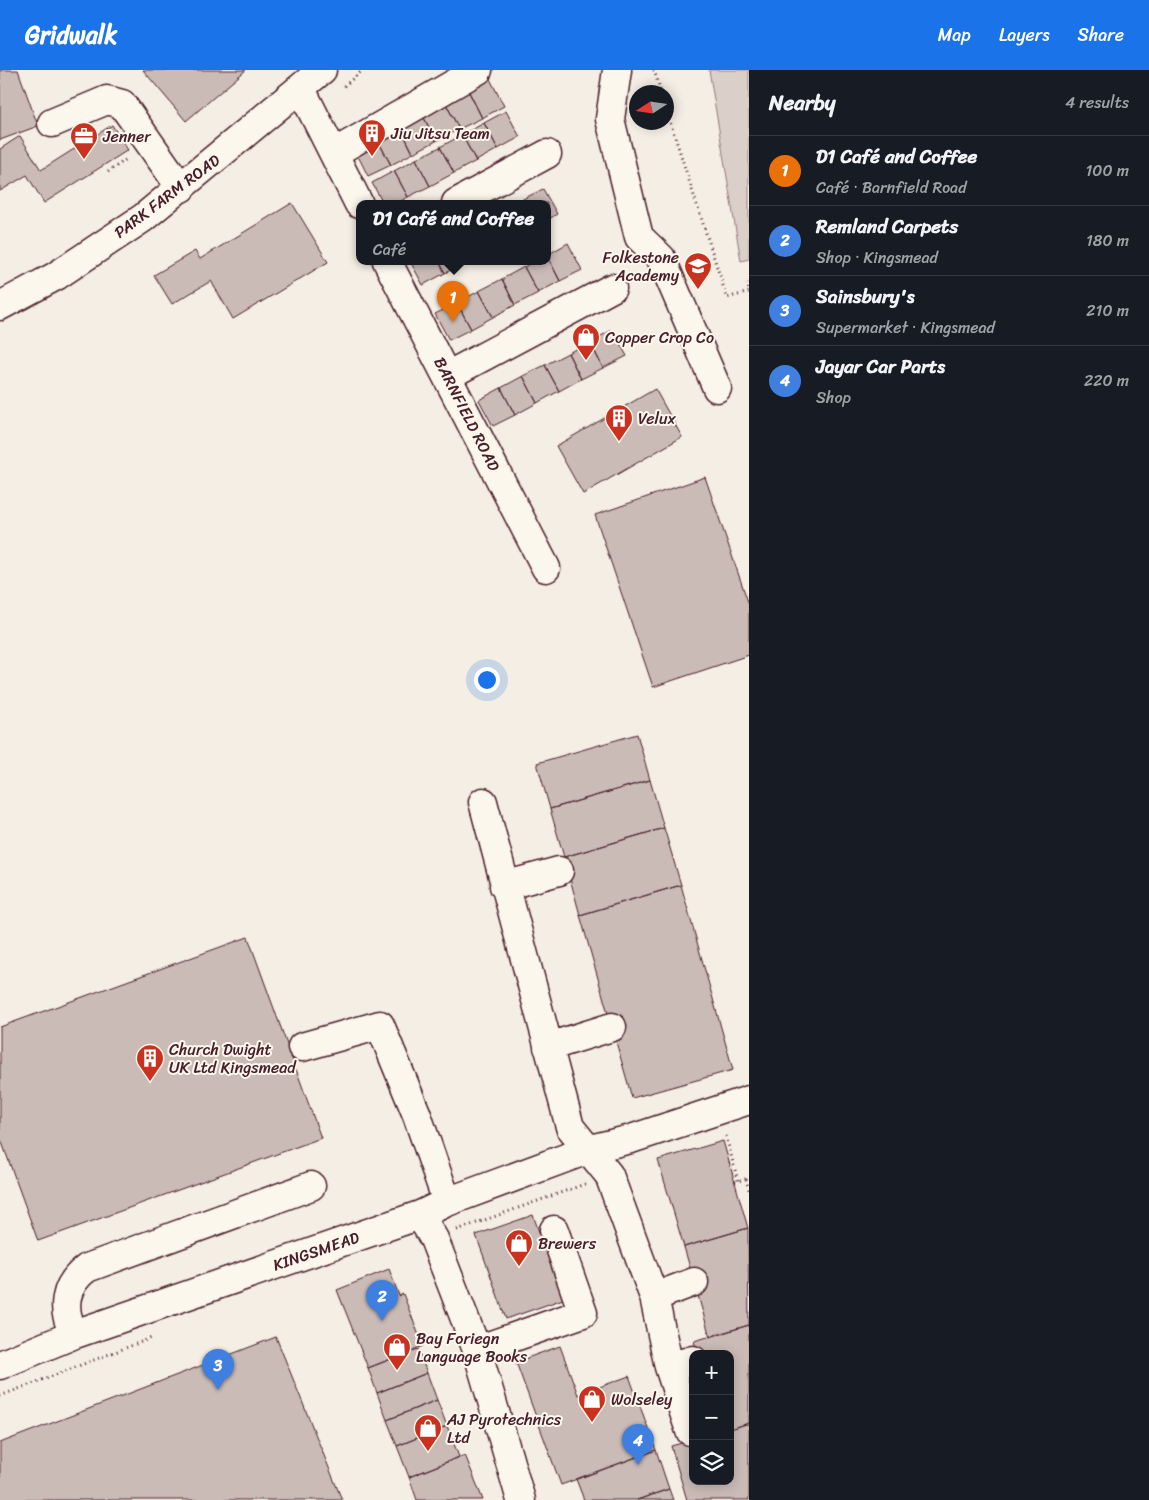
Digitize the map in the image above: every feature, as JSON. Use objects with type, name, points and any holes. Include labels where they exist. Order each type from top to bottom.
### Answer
[{"type":"street","name":"PARK FARM ROAD","points":[[0,306],[56,276],[143,218],[322,70]]},
{"type":"street","points":[[334,153],[478,70]]},
{"type":"street","points":[[616,70],[610,119],[639,237],[661,258],[717,388]]},
{"type":"street","points":[[301,89],[357,200]]},
{"type":"street","points":[[52,122],[107,100],[122,104],[181,188]]},
{"type":"street","points":[[462,200],[547,154]]},
{"type":"street","name":"BARNFIELD ROAD","points":[[389,265],[546,568]]},
{"type":"street","points":[[447,376],[612,288]]},
{"type":"street","points":[[483,802],[570,1127],[590,1149],[609,1176],[681,1364],[689,1424]]},
{"type":"street","points":[[504,886],[559,871]]},
{"type":"street","points":[[302,1047],[380,1026],[417,1115],[447,1202]]},
{"type":"street","points":[[548,1048],[612,1027]]},
{"type":"street","name":"KINGSMEAD","points":[[0,1365],[75,1334],[420,1215],[447,1202],[590,1149],[631,1139],[749,1100]]},
{"type":"street","points":[[75,1334],[66,1313],[68,1288],[72,1281],[86,1268],[311,1186]]},
{"type":"street","points":[[420,1215],[434,1239],[477,1350],[520,1500]]},
{"type":"street","points":[[477,1350],[583,1313],[554,1230]]},
{"type":"street","points":[[654,1297],[694,1282]]},
{"type":"path","points":[[654,70],[659,85]]},
{"type":"path","points":[[673,130],[727,298],[749,291],[747,283]]},
{"type":"path","points":[[108,172],[132,155]]},
{"type":"path","points":[[726,1136],[736,1182],[747,1179],[749,1190]]},
{"type":"path","points":[[451,1232],[588,1183]]},
{"type":"path","points":[[0,1396],[160,1334]]},
{"type":"shaded area","points":[[709,70],[749,70],[749,259],[741,261]]},
{"type":"building","points":[[0,70],[18,70],[38,126],[0,140]]},
{"type":"building","points":[[143,70],[246,70],[186,121]]},
{"type":"building","points":[[490,79],[504,106],[482,118],[468,90]]},
{"type":"building","points":[[468,90],[482,118],[459,129],[445,102]]},
{"type":"building","points":[[445,102],[459,129],[436,141],[422,114]]},
{"type":"building","points":[[506,111],[520,137],[498,149],[484,123]]},
{"type":"building","points":[[422,114],[436,141],[413,153],[399,125]]},
{"type":"building","points":[[484,123],[498,149],[476,161],[462,135]]},
{"type":"building","name":"Jenner","points":[[112,125],[128,150],[44,203],[27,175],[0,191],[0,149],[20,136],[41,170]]},
{"type":"building","points":[[399,125],[413,153],[391,165],[376,137]]},
{"type":"building","points":[[462,135],[476,161],[454,173],[440,147]]},
{"type":"building","name":"Jiu Jitsu Team","points":[[376,137],[391,165],[368,176],[354,148]]},
{"type":"building","points":[[440,147],[454,173],[430,186],[416,159]]},
{"type":"building","points":[[416,159],[430,186],[408,197],[394,171]]},
{"type":"building","points":[[394,171],[408,197],[402,200],[381,200],[372,183]]},
{"type":"building","points":[[543,189],[549,200],[521,200]]},
{"type":"building","points":[[292,203],[328,262],[233,319],[211,281],[172,304],[154,275],[195,251],[200,259]]},
{"type":"building","points":[[551,203],[557,214],[551,218]]},
{"type":"building","points":[[568,243],[582,270],[560,281],[551,263],[551,253]]},
{"type":"building","points":[[551,264],[560,281],[538,293],[524,267],[528,265]]},
{"type":"building","points":[[412,265],[441,265],[445,273],[423,285]]},
{"type":"building","points":[[441,265],[460,265],[445,273]]},
{"type":"building","points":[[524,267],[538,293],[515,305],[502,279]]},
{"type":"building","points":[[502,279],[515,305],[493,317],[479,291]]},
{"type":"building","points":[[479,291],[493,317],[471,329],[457,303]]},
{"type":"building","points":[[457,303],[471,329],[449,340],[435,314]]},
{"type":"building","points":[[612,330],[627,356],[603,368],[590,342]]},
{"type":"building","name":"Copper Crop Co","points":[[590,342],[603,368],[581,379],[568,353]]},
{"type":"building","points":[[568,353],[581,379],[559,391],[545,365]]},
{"type":"building","points":[[545,365],[559,391],[537,403],[523,376]]},
{"type":"building","points":[[523,376],[537,403],[515,415],[501,388]]},
{"type":"building","points":[[501,388],[515,415],[493,426],[479,400]]},
{"type":"building","name":"Velux","points":[[655,389],[682,437],[583,494],[556,446]]},
{"type":"building","points":[[705,477],[749,605],[749,655],[653,687],[595,515]]},
{"type":"building","points":[[637,734],[650,780],[550,809],[537,763]]},
{"type":"building","points":[[650,780],[664,828],[564,857],[550,809]]},
{"type":"building","points":[[664,828],[681,885],[580,915],[564,857]]},
{"type":"building","points":[[681,885],[733,1070],[632,1098],[580,915]]},
{"type":"building","name":"Church Dwight UK Ltd Kingsmead","points":[[248,937],[321,1138],[38,1241],[0,1137],[0,1027]]},
{"type":"building","points":[[723,1141],[748,1228],[684,1247],[658,1160]]},
{"type":"building","name":"Brewers","points":[[533,1215],[563,1299],[506,1319],[476,1235]]},
{"type":"building","points":[[748,1228],[749,1325],[710,1337],[684,1247]]},
{"type":"building","points":[[389,1269],[399,1296],[403,1294],[423,1346],[368,1368],[337,1290]]},
{"type":"building","points":[[749,1325],[749,1423],[734,1428],[734,1350],[697,1350],[694,1341]]},
{"type":"building","points":[[276,1337],[342,1500],[0,1500],[0,1443]]},
{"type":"building","name":"Wolseley","points":[[560,1346],[578,1395],[629,1376],[656,1450],[561,1485],[516,1362]]},
{"type":"building","name":"Bay Foriegn Language Books","points":[[418,1349],[427,1373],[377,1393],[368,1368]]},
{"type":"building","points":[[427,1373],[437,1400],[387,1420],[377,1393]]},
{"type":"building","points":[[437,1400],[447,1426],[397,1446],[387,1420]]},
{"type":"building","points":[[749,1423],[749,1500],[687,1500],[671,1446],[689,1441],[689,1485],[734,1485],[734,1428]]},
{"type":"building","name":"AJ Pyrotechnics Ltd","points":[[447,1426],[459,1457],[409,1477],[397,1446]]},
{"type":"building","points":[[656,1450],[669,1489],[637,1500],[584,1500],[576,1479]]},
{"type":"building","points":[[465,1455],[483,1500],[417,1500],[409,1477]]},
{"type":"building","points":[[669,1489],[673,1500],[637,1500]]},
{"type":"place","name":"Jiu Jitsu Team","points":[[372,157]]},
{"type":"place","name":"Jenner","points":[[84,160]]},
{"type":"place","name":"Folkestone Academy","points":[[698,290]]},
{"type":"place","name":"D1 Café and Coffee","points":[[453,322]]},
{"type":"place","name":"Copper Crop Co","points":[[586,361]]},
{"type":"place","name":"Velux","points":[[619,442]]},
{"type":"place","name":"Church Dwight UK Ltd Kingsmead","points":[[150,1082]]},
{"type":"place","name":"Brewers","points":[[519,1267]]},
{"type":"place","name":"Remland Carpets","points":[[382,1321]]},
{"type":"place","name":"Bay Foriegn Language Books","points":[[397,1371]]},
{"type":"place","name":"Sainsbury's","points":[[218,1390]]},
{"type":"place","name":"Wolseley","points":[[592,1423]]},
{"type":"place","name":"AJ Pyrotechnics Ltd","points":[[428,1452]]},
{"type":"place","name":"Jayar Car Parts","points":[[638,1465]]}]
